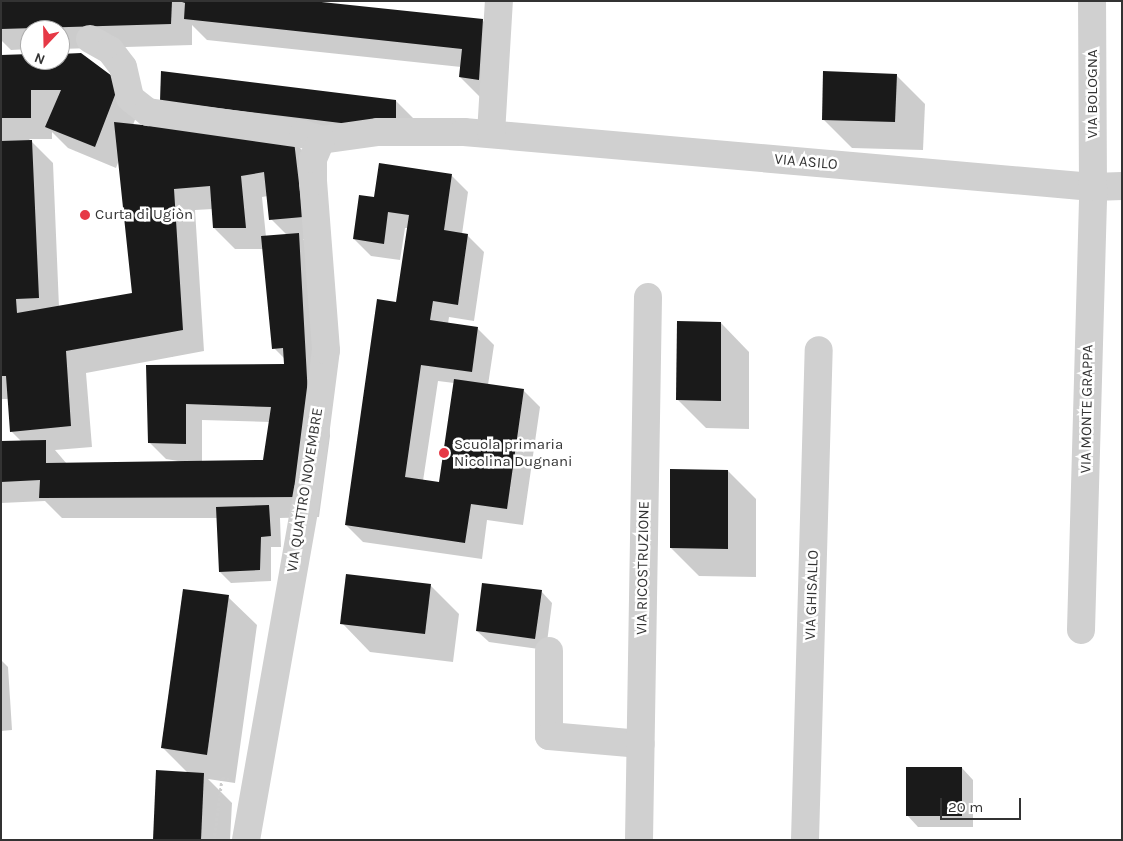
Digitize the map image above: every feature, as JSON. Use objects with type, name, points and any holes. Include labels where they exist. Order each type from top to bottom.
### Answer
[{"type":"street","points":[[491,134],[499,1]]},
{"type":"street","name":"VIA BOLOGNA","points":[[1092,1],[1093,187]]},
{"type":"street","points":[[90,39],[110,50],[123,67],[130,98],[148,112],[303,134],[321,140]]},
{"type":"street","name":"VIA ASILO","points":[[321,140],[378,132],[491,134],[1093,187],[1122,186]]},
{"type":"street","name":"VIA QUATTRO NOVEMBRE","points":[[246,840],[308,490],[326,350],[312,182],[313,159],[321,140]]},
{"type":"street","name":"VIA MONTE GRAPPA","points":[[1081,630],[1093,187]]},
{"type":"street","name":"VIA RICOSTRUZIONE","points":[[639,840],[648,297]]},
{"type":"street","name":"VIA GHISALLO","points":[[805,840],[819,350]]},
{"type":"street","points":[[550,651],[549,736],[640,744]]},
{"type":"path","points":[[214,840],[222,778],[232,780],[234,770]]},
{"type":"building","points":[[1,1],[172,1],[171,24],[70,27],[70,20],[20,20],[20,28],[1,29]]},
{"type":"building","points":[[179,1],[312,1],[483,19],[479,80],[459,77],[462,49],[184,19],[185,3]]},
{"type":"building","points":[[81,53],[120,82],[95,147],[45,127],[61,90],[31,90],[31,118],[1,118],[1,55],[20,54],[20,70],[70,70],[70,54]]},
{"type":"building","points":[[161,71],[396,100],[396,120],[349,124],[160,101]]},
{"type":"building","points":[[823,71],[897,74],[895,122],[822,120]]},
{"type":"building","points":[[114,122],[294,141],[303,217],[269,220],[264,172],[241,176],[246,228],[213,228],[210,186],[174,189],[183,330],[66,351],[71,426],[10,432],[6,376],[1,376],[1,141],[32,140],[39,298],[16,299],[17,313],[132,293]]},
{"type":"building","points":[[379,163],[452,174],[444,230],[468,234],[458,305],[433,301],[430,320],[478,327],[472,372],[421,365],[405,477],[439,482],[454,379],[524,389],[507,509],[471,504],[465,543],[345,525],[377,299],[396,302],[409,215],[388,212],[384,244],[353,239],[359,195],[374,197]]},
{"type":"building","points":[[299,233],[309,414],[298,497],[39,498],[40,480],[1,482],[1,441],[46,440],[46,463],[263,460],[271,407],[186,404],[186,444],[148,443],[146,365],[284,364],[283,348],[272,349],[261,236]]},
{"type":"building","points":[[677,321],[721,322],[721,401],[676,400]]},
{"type":"building","points":[[670,469],[728,470],[728,549],[670,548]]},
{"type":"building","points":[[269,505],[271,536],[261,537],[260,570],[219,572],[216,507]]},
{"type":"building","points":[[346,574],[431,584],[425,634],[340,624]]},
{"type":"building","points":[[482,583],[542,590],[535,639],[476,631]]},
{"type":"building","points":[[183,589],[229,595],[207,755],[161,748]]},
{"type":"building","points":[[906,767],[962,767],[962,816],[906,816]]},
{"type":"building","points":[[156,770],[204,773],[201,840],[153,840]]},
{"type":"place","name":"Curta di Ugiòn","points":[[85,215]]},
{"type":"place","name":"Scuola primaria Nicolina Dugnani","points":[[444,453]]}]
